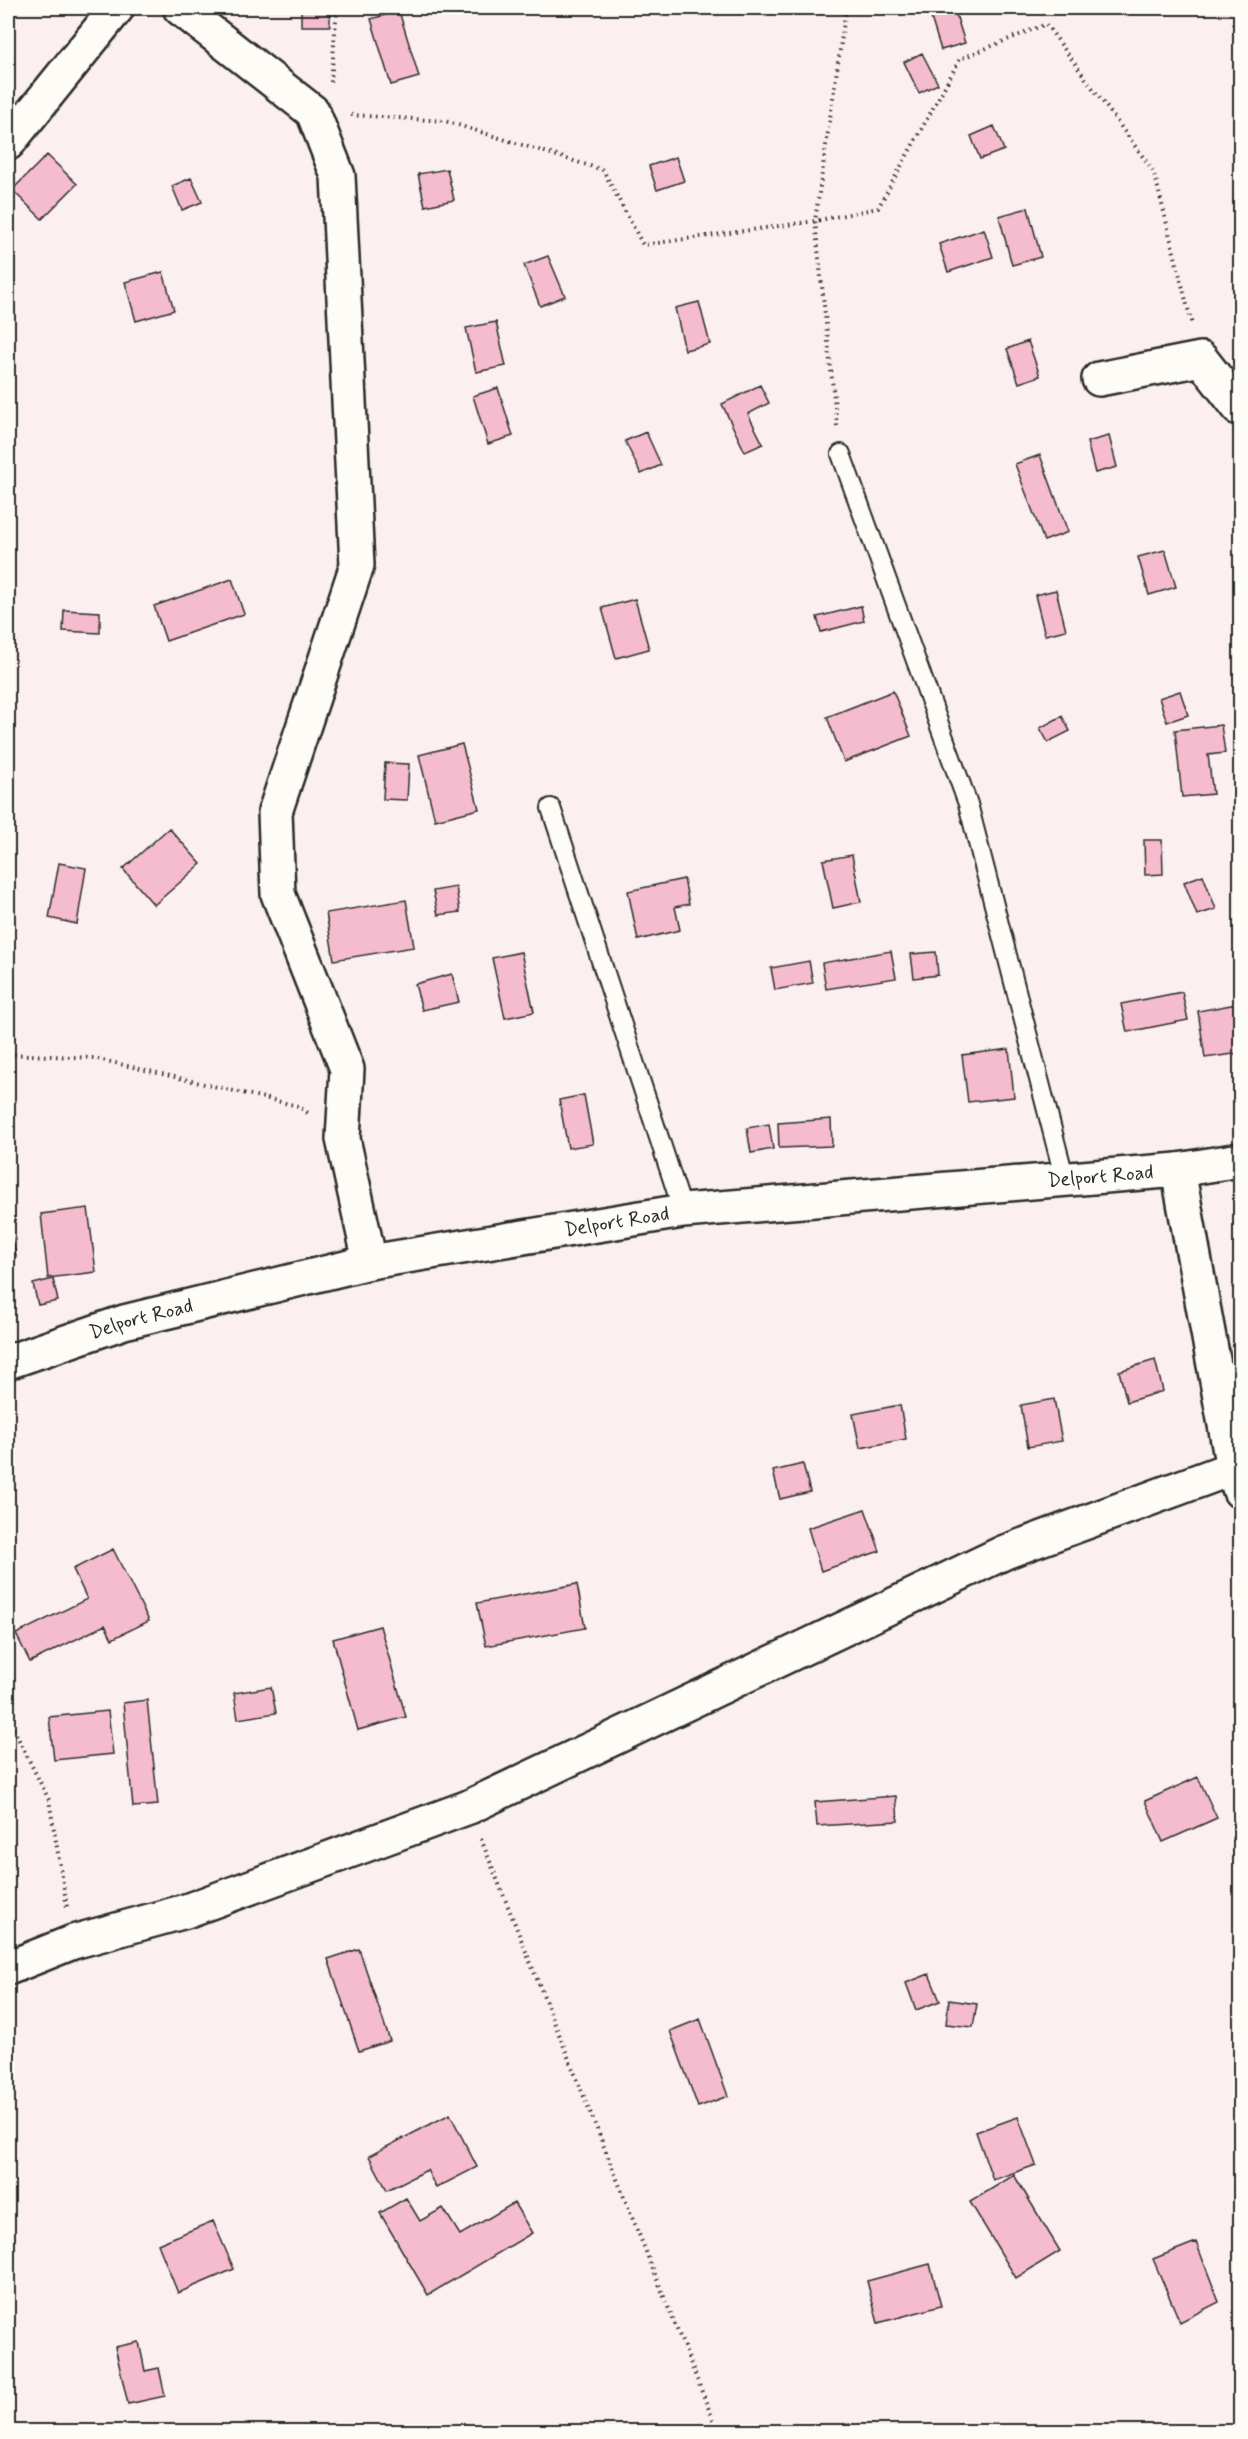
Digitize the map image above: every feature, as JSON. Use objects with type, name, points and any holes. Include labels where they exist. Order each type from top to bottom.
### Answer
[{"type":"street","points":[[8,143],[117,8]]},
{"type":"street","points":[[180,8],[313,112],[338,176],[357,565],[275,812],[278,894],[347,1069],[343,1139],[370,1262]]},
{"type":"street","points":[[1099,379],[1201,359],[1240,409]]},
{"type":"street","name":"Delport Road","points":[[8,1362],[124,1322],[370,1262],[683,1211],[1178,1170],[1240,1160]]},
{"type":"street","points":[[8,1968],[73,1942],[186,1911],[469,1808],[1005,1552],[1237,1480],[1178,1170]]},
{"type":"lane","points":[[840,454],[968,804],[1065,1179]]},
{"type":"lane","points":[[551,808],[683,1211]]},
{"type":"path","points":[[337,8],[331,82],[313,112],[446,121],[603,170],[643,245],[815,221],[878,208],[960,59],[1046,24],[1154,172],[1201,359]]},
{"type":"path","points":[[840,454],[815,221],[846,8]]},
{"type":"path","points":[[8,1054],[94,1058],[298,1106],[343,1139]]},
{"type":"path","points":[[8,1718],[49,1800],[73,1942]]},
{"type":"path","points":[[469,1808],[718,2432]]},
{"type":"building","points":[[301,8],[330,8],[330,26],[301,26]]},
{"type":"building","points":[[928,8],[954,8],[965,43],[941,50]]},
{"type":"building","points":[[399,11],[419,77],[391,85],[371,19]]},
{"type":"building","points":[[922,53],[938,84],[919,93],[904,62]]},
{"type":"building","points":[[994,126],[1004,150],[980,159],[971,136]]},
{"type":"building","points":[[47,155],[77,184],[42,219],[12,190]]},
{"type":"building","points":[[676,157],[684,181],[657,190],[649,166]]},
{"type":"building","points":[[447,169],[454,200],[425,206],[418,174]]},
{"type":"building","points":[[191,178],[202,202],[182,210],[172,186]]},
{"type":"building","points":[[1028,208],[1041,257],[1012,265],[999,216]]},
{"type":"building","points":[[984,229],[993,257],[948,272],[939,244]]},
{"type":"building","points":[[548,256],[565,296],[540,306],[524,265]]},
{"type":"building","points":[[163,272],[174,310],[136,321],[125,282]]},
{"type":"building","points":[[699,302],[710,344],[685,350],[675,308]]},
{"type":"building","points":[[496,322],[506,366],[476,372],[466,328]]},
{"type":"building","points":[[1028,341],[1040,376],[1019,383],[1007,349]]},
{"type":"building","points":[[760,385],[769,403],[748,414],[763,444],[745,452],[722,404]]},
{"type":"building","points":[[498,388],[513,436],[488,444],[473,396]]},
{"type":"building","points":[[646,432],[661,465],[641,474],[625,441]]},
{"type":"building","points":[[1109,436],[1117,467],[1095,473],[1087,442]]},
{"type":"building","points":[[1040,455],[1068,532],[1044,541],[1015,464]]},
{"type":"building","points":[[1165,550],[1176,587],[1149,595],[1138,557]]},
{"type":"building","points":[[232,579],[244,614],[166,641],[154,606]]},
{"type":"building","points":[[1056,590],[1066,630],[1045,635],[1035,595]]},
{"type":"building","points":[[635,599],[649,649],[616,658],[602,608]]},
{"type":"building","points":[[861,606],[864,621],[821,632],[817,617]]},
{"type":"building","points":[[64,610],[100,612],[100,633],[63,631]]},
{"type":"building","points":[[893,691],[911,736],[844,762],[827,717]]},
{"type":"building","points":[[1180,691],[1188,715],[1167,722],[1159,698]]},
{"type":"building","points":[[1062,716],[1070,731],[1048,742],[1040,728]]},
{"type":"building","points":[[1221,725],[1225,753],[1208,755],[1213,794],[1182,797],[1175,730]]},
{"type":"building","points":[[462,744],[479,809],[435,820],[419,755]]},
{"type":"building","points":[[385,763],[409,764],[407,800],[383,799]]},
{"type":"building","points":[[169,828],[201,864],[154,905],[123,869]]},
{"type":"building","points":[[1144,840],[1162,840],[1163,874],[1145,875]]},
{"type":"building","points":[[852,855],[861,902],[833,908],[823,860]]},
{"type":"building","points":[[59,863],[86,868],[77,924],[49,918]]},
{"type":"building","points":[[1203,875],[1216,909],[1197,915],[1184,882]]},
{"type":"building","points":[[684,879],[689,904],[675,907],[680,930],[638,940],[628,891]]},
{"type":"building","points":[[456,887],[460,912],[438,915],[433,891]]},
{"type":"building","points":[[406,900],[414,947],[334,960],[326,913]]},
{"type":"building","points":[[891,951],[896,978],[826,989],[822,963]]},
{"type":"building","points":[[521,952],[534,1012],[505,1018],[492,958]]},
{"type":"building","points":[[936,952],[938,975],[914,978],[911,954]]},
{"type":"building","points":[[809,961],[813,983],[775,990],[771,968]]},
{"type":"building","points":[[452,974],[459,1002],[422,1010],[415,984]]},
{"type":"building","points":[[1182,992],[1188,1020],[1127,1032],[1121,1004]]},
{"type":"building","points":[[1237,1004],[1240,1053],[1205,1058],[1198,1011]]},
{"type":"building","points":[[1009,1049],[1014,1097],[968,1102],[962,1055]]},
{"type":"building","points":[[584,1095],[593,1144],[568,1148],[559,1100]]},
{"type":"building","points":[[831,1119],[832,1146],[779,1148],[778,1123]]},
{"type":"building","points":[[769,1124],[773,1149],[751,1153],[747,1128]]},
{"type":"building","points":[[88,1208],[96,1272],[48,1278],[41,1214]]},
{"type":"building","points":[[8,1216],[16,1256],[8,1257]]},
{"type":"building","points":[[53,1279],[58,1301],[38,1305],[33,1284]]},
{"type":"building","points":[[1155,1360],[1163,1391],[1127,1402],[1119,1371]]},
{"type":"building","points":[[1054,1399],[1062,1441],[1028,1447],[1021,1405]]},
{"type":"building","points":[[900,1405],[906,1439],[860,1448],[853,1414]]},
{"type":"building","points":[[803,1464],[810,1492],[780,1499],[773,1471]]},
{"type":"building","points":[[865,1509],[880,1551],[821,1571],[808,1528]]},
{"type":"building","points":[[113,1549],[149,1621],[112,1639],[105,1625],[30,1662],[16,1634],[87,1599],[73,1569]]},
{"type":"building","points":[[577,1584],[585,1628],[486,1646],[477,1603]]},
{"type":"building","points":[[380,1626],[406,1717],[358,1730],[333,1639]]},
{"type":"building","points":[[271,1687],[276,1713],[238,1719],[234,1693]]},
{"type":"building","points":[[147,1700],[158,1805],[133,1807],[123,1703]]},
{"type":"building","points":[[108,1711],[113,1754],[54,1760],[49,1717]]},
{"type":"building","points":[[1198,1777],[1217,1818],[1163,1842],[1145,1801]]},
{"type":"building","points":[[896,1796],[898,1821],[817,1826],[815,1802]]},
{"type":"building","points":[[359,1949],[390,2041],[359,2051],[328,1959]]},
{"type":"building","points":[[929,1974],[940,2001],[916,2010],[906,1983]]},
{"type":"building","points":[[949,2000],[977,2004],[973,2027],[946,2024]]},
{"type":"building","points":[[700,2019],[728,2096],[698,2107],[670,2031]]},
{"type":"building","points":[[450,2114],[477,2167],[436,2188],[427,2170],[387,2190],[369,2156]]},
{"type":"building","points":[[1018,2117],[1036,2165],[993,2180],[976,2132]]},
{"type":"building","points":[[1014,2175],[1060,2251],[1016,2278],[970,2202]]},
{"type":"building","points":[[406,2198],[420,2221],[443,2208],[460,2235],[514,2203],[532,2233],[428,2295],[380,2213]]},
{"type":"building","points":[[213,2221],[234,2269],[178,2293],[158,2244]]},
{"type":"building","points":[[1196,2242],[1219,2302],[1180,2322],[1153,2259]]},
{"type":"building","points":[[930,2264],[941,2306],[878,2323],[867,2281]]},
{"type":"building","points":[[139,2342],[145,2371],[159,2368],[165,2396],[128,2404],[115,2347]]}]
